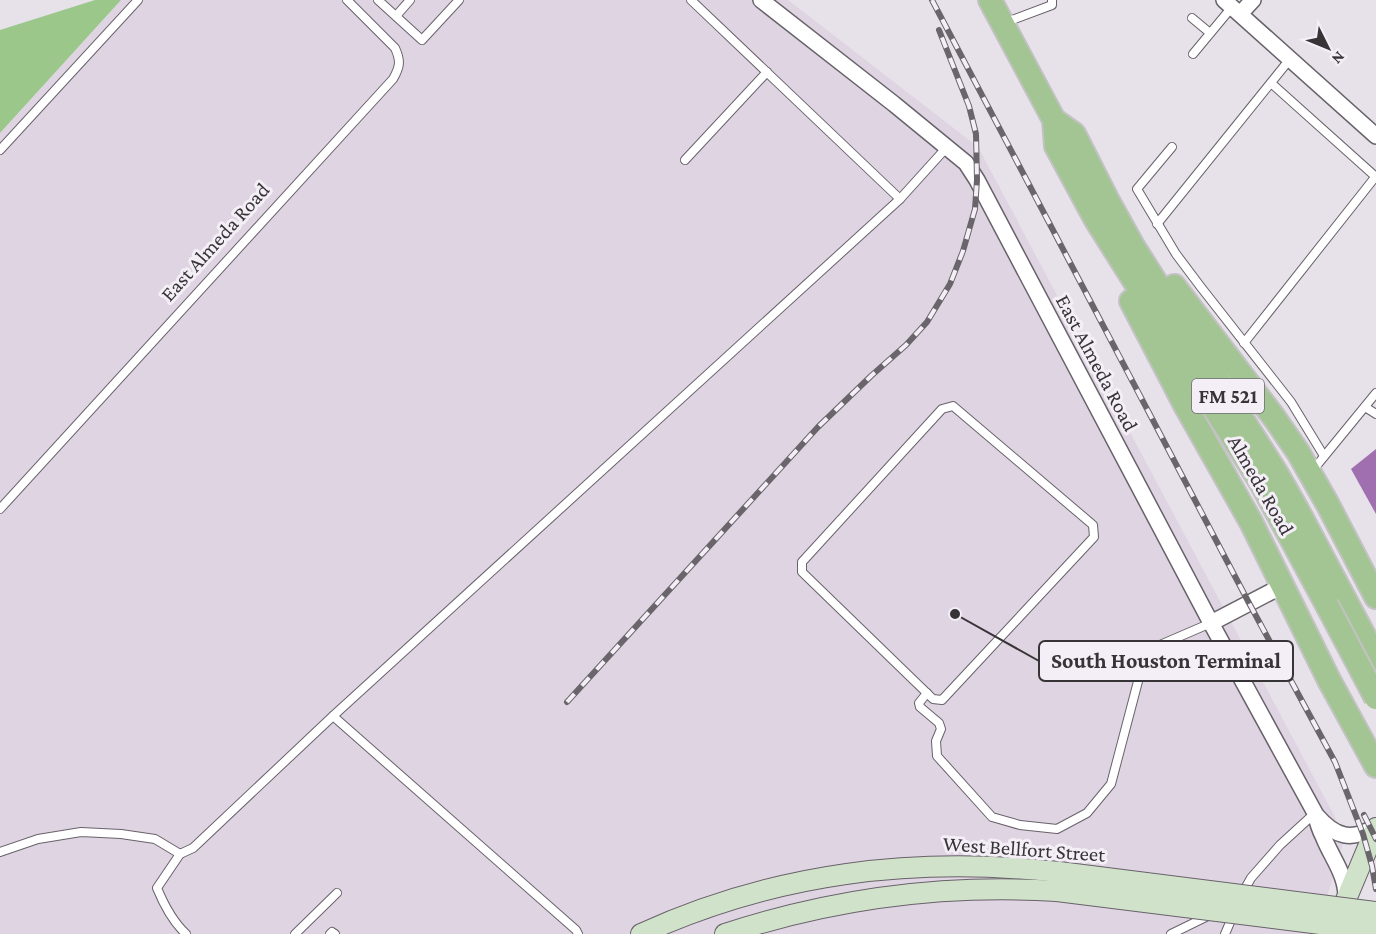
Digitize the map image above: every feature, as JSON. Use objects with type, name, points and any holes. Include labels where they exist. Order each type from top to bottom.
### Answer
[{"type":"main road","name":"Almeda Road","points":[[990,0],[1054,120],[1056,146],[1096,220],[1335,601],[1376,658]]},
{"type":"main road","name":"Almeda Road","points":[[1054,120],[1074,134],[1133,246],[1272,465],[1298,511],[1376,698]]},
{"type":"main road","points":[[1107,199],[1192,293],[1298,452],[1317,465],[1376,597]]},
{"type":"main road","points":[[1096,220],[1124,286],[1185,405],[1251,522],[1329,680],[1376,766]]},
{"type":"main road","points":[[1329,680],[1349,692],[1361,694],[1376,691]]},
{"type":"main road","points":[[1335,934],[1345,902],[1376,827]]},
{"type":"main road","name":"West Bellfort Street","points":[[640,934],[700,910],[790,883],[837,875],[948,866],[1009,867],[1058,882],[1376,932]]},
{"type":"main road","name":"West Bellfort Street","points":[[725,934],[805,912],[878,898],[921,893],[1016,889],[1058,882],[1376,912]]},
{"type":"main road","points":[[1372,934],[1376,925]]},
{"type":"street","name":"East Almeda Road","points":[[761,0],[966,163],[1315,813],[1343,879],[1345,902]]},
{"type":"street","points":[[1253,0],[1232,7],[1376,136]]},
{"type":"street","points":[[1211,623],[1282,586]]},
{"type":"street","name":"East Almeda Road","points":[[1315,813],[1329,828],[1343,835],[1356,836],[1376,827]]},
{"type":"lane","points":[[0,150],[138,0]]},
{"type":"lane","name":"East Almeda Road","points":[[0,509],[393,79],[399,69],[399,57],[395,48],[347,0]]},
{"type":"lane","points":[[378,0],[422,40],[459,0]]},
{"type":"lane","points":[[396,16],[411,0]]},
{"type":"lane","points":[[691,0],[900,199]]},
{"type":"lane","points":[[1002,24],[1052,5],[1052,0]]},
{"type":"lane","points":[[1193,54],[1232,7]]},
{"type":"lane","points":[[1192,18],[1210,33]]},
{"type":"lane","points":[[1157,224],[1290,59]]},
{"type":"lane","points":[[685,160],[767,72]]},
{"type":"lane","points":[[1244,343],[1376,177],[1271,83]]},
{"type":"lane","points":[[186,934],[165,907],[157,888],[180,854],[193,848],[333,716],[900,199],[947,147]]},
{"type":"lane","points":[[1172,147],[1137,189],[1192,293],[1244,343],[1291,402],[1317,465],[1376,393]]},
{"type":"lane","points":[[953,406],[1093,525],[1094,537],[942,700],[933,699],[927,693],[801,572],[802,562],[942,409],[953,406]]},
{"type":"lane","points":[[1365,406],[1376,414]]},
{"type":"lane","points":[[1045,672],[1080,658],[1127,656],[1146,651],[1211,623]]},
{"type":"lane","points":[[927,693],[919,703],[920,707],[939,723],[942,729],[936,741],[937,756],[992,817],[1020,825],[1057,828],[1087,813],[1111,784],[1146,651]]},
{"type":"lane","points":[[333,716],[578,934]]},
{"type":"lane","points":[[1225,934],[1247,883],[1280,845],[1315,813]]},
{"type":"lane","points":[[0,852],[38,839],[81,832],[155,839],[180,854]]},
{"type":"lane","points":[[295,934],[338,892]]},
{"type":"lane","points":[[1171,934],[1229,906]]},
{"type":"lane","points":[[330,934],[332,932],[335,934]]},
{"type":"shaded area","points":[[121,0],[788,0],[978,147],[1345,836],[1316,934],[0,934],[0,133]]},
{"type":"shaded area","points":[[1376,449],[1376,514],[1351,469]]},
{"type":"green space","points":[[95,0],[121,0],[0,133],[0,30]]},
{"type":"railway","points":[[932,0],[1335,762],[1363,834],[1376,889]]},
{"type":"railway","points":[[567,702],[818,427],[906,345],[927,322],[950,284],[963,251],[975,209],[976,134],[969,106],[939,30]]},
{"type":"railway","points":[[1364,815],[1376,839]]},
{"type":"place","name":"South Houston Terminal","points":[[955,614]]}]
